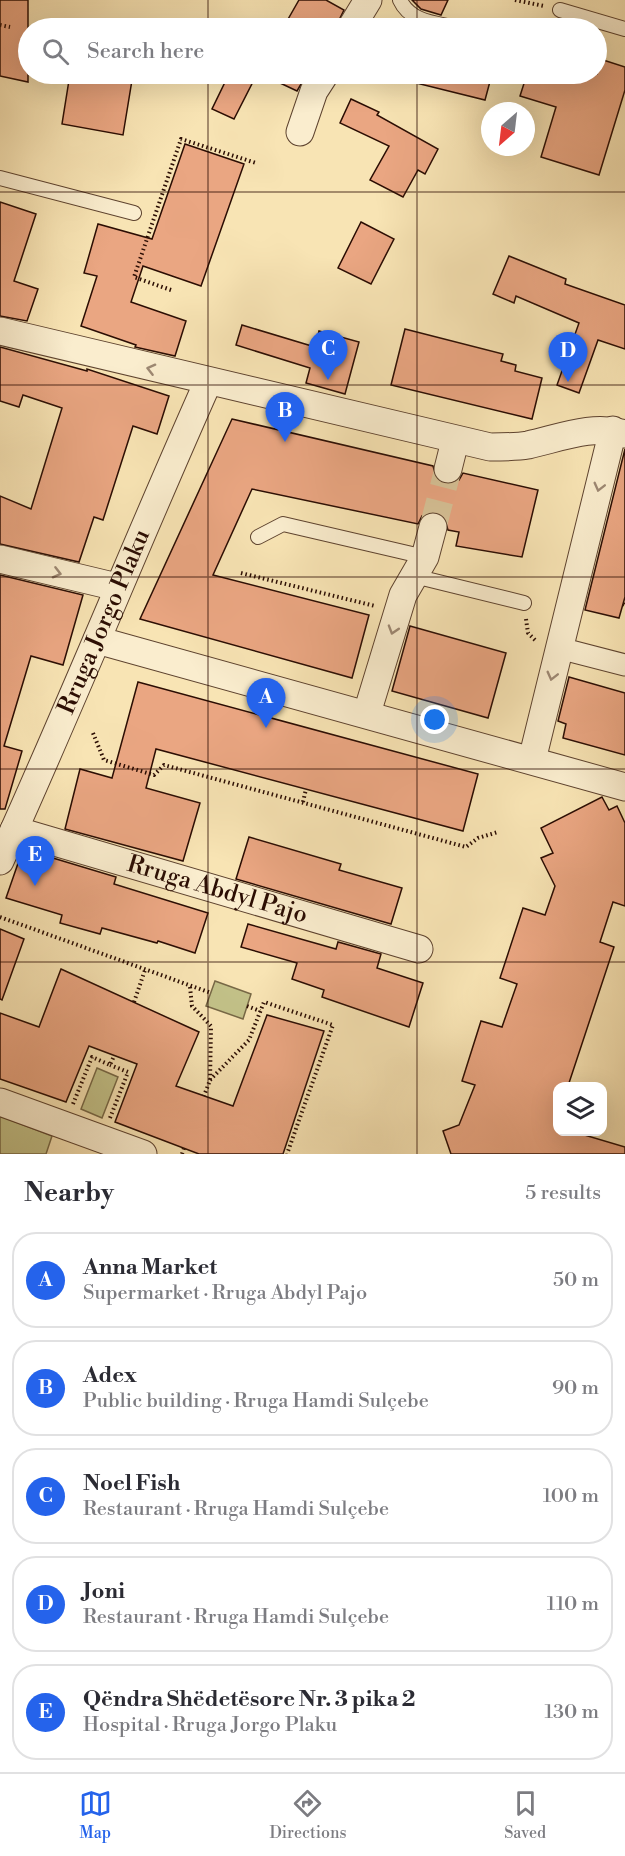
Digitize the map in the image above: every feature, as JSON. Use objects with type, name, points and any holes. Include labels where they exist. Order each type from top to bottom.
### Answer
[{"type":"street","points":[[357,18],[368,0]]},
{"type":"street","points":[[300,132],[319,84]]},
{"type":"street","points":[[0,331],[455,441],[490,447],[525,445],[571,434],[619,432],[559,648],[532,760]]},
{"type":"street","name":"Rruga Jorgo Plaku","points":[[0,861],[97,640],[117,587],[208,382]]},
{"type":"street","points":[[448,469],[455,441]]},
{"type":"street","points":[[367,713],[398,612],[420,566],[434,527]]},
{"type":"street","points":[[0,559],[117,587]]},
{"type":"street","points":[[97,640],[367,713],[625,787]]},
{"type":"street","points":[[559,648],[625,665]]},
{"type":"street","name":"Rruga Abdyl Pajo","points":[[14,830],[419,949]]},
{"type":"street","points":[[0,1102],[143,1154]]},
{"type":"lane","points":[[400,0],[405,11],[417,18]]},
{"type":"lane","points":[[560,10],[587,18]]},
{"type":"lane","points":[[607,24],[625,29]]},
{"type":"lane","points":[[0,178],[135,213]]},
{"type":"lane","points":[[258,537],[283,524],[420,566],[524,603]]},
{"type":"path","points":[[515,0],[560,10]]},
{"type":"path","points":[[0,25],[10,27]]},
{"type":"path","points":[[171,290],[134,277],[181,140],[256,163]]},
{"type":"path","points":[[241,573],[398,612]]},
{"type":"path","points":[[93,733],[104,760],[154,775],[164,765],[466,847],[478,838],[498,832]]},
{"type":"path","points":[[303,802],[306,789]]},
{"type":"path","points":[[0,917],[211,993]]},
{"type":"path","points":[[134,1002],[145,970]]},
{"type":"path","points":[[190,987],[192,1006],[211,1026],[210,1080],[204,1096]]},
{"type":"path","points":[[210,1080],[249,1040],[264,1002],[333,1024],[288,1154]]},
{"type":"path","points":[[247,1006],[260,1011]]},
{"type":"path","points":[[110,1065],[114,1056]]},
{"type":"path","points":[[64,1126],[92,1057],[128,1072],[102,1139]]},
{"type":"path","points":[[182,1154],[184,1148]]},
{"type":"shaded area","points":[[215,981],[251,994],[243,1019],[206,1006]]},
{"type":"shaded area","points":[[97,1068],[118,1077],[102,1118],[81,1109]]},
{"type":"shaded area","points":[[0,1116],[52,1136],[46,1154],[0,1154]]},
{"type":"building","points":[[0,0],[28,0],[28,18],[18,18],[18,80],[0,76]]},
{"type":"building","points":[[299,0],[326,0],[344,10],[340,18],[289,18]]},
{"type":"building","points":[[412,0],[448,0],[441,15],[421,9]]},
{"type":"building","points":[[607,61],[625,67],[625,90],[599,175],[541,157],[556,107],[520,96],[524,84],[607,84]]},
{"type":"building","points":[[68,84],[131,84],[123,135],[62,124]]},
{"type":"building","points":[[224,84],[252,84],[234,119],[212,109]]},
{"type":"building","points":[[282,84],[301,84],[297,91]]},
{"type":"building","points":[[420,84],[489,84],[485,100]]},
{"type":"building","points":[[351,99],[379,112],[377,115],[438,149],[425,174],[418,170],[403,197],[370,180],[389,146],[340,123]]},
{"type":"building","points":[[185,144],[244,164],[201,286],[143,266],[131,302],[186,321],[175,356],[135,347],[136,345],[81,326],[97,276],[84,273],[98,224],[152,239]]},
{"type":"building","points":[[0,202],[36,214],[14,281],[38,289],[27,321],[0,316]]},
{"type":"building","points":[[361,222],[394,239],[371,284],[338,268]]},
{"type":"building","points":[[509,256],[566,279],[565,284],[625,305],[625,349],[598,340],[579,393],[557,385],[579,323],[516,296],[514,303],[493,294]]},
{"type":"building","points":[[242,325],[315,347],[319,331],[359,342],[345,394],[306,383],[310,368],[236,345]]},
{"type":"building","points":[[405,329],[503,354],[501,361],[516,365],[515,371],[542,378],[532,419],[391,385]]},
{"type":"building","points":[[0,347],[87,371],[87,369],[169,396],[157,434],[133,426],[103,520],[94,517],[79,562],[0,544],[0,496],[31,509],[62,408],[23,395],[19,407],[0,401]]},
{"type":"building","points":[[232,419],[433,466],[437,480],[445,484],[459,480],[463,473],[538,490],[522,557],[456,546],[459,532],[448,530],[444,516],[436,512],[422,516],[418,524],[252,489],[213,575],[369,615],[352,678],[140,619]]},
{"type":"building","points":[[625,449],[625,597],[619,618],[585,610]]},
{"type":"building","points":[[0,575],[83,595],[63,665],[31,656],[4,746],[22,751],[5,809],[0,809]]},
{"type":"building","points":[[410,626],[506,653],[488,718],[392,691]]},
{"type":"building","points":[[569,677],[625,693],[625,755],[563,738],[566,724],[558,721]]},
{"type":"building","points":[[138,682],[478,774],[463,831],[156,749],[146,788],[200,803],[183,861],[65,829],[80,769],[112,778]]},
{"type":"building","points":[[602,797],[609,810],[617,806],[625,823],[625,906],[613,902],[600,942],[614,947],[569,1082],[553,1082],[553,1136],[588,1136],[625,1147],[625,1154],[451,1154],[443,1131],[459,1125],[475,1085],[462,1081],[481,1021],[502,1027],[517,984],[500,978],[523,908],[545,915],[555,886],[541,858],[553,853],[541,828]]},
{"type":"building","points":[[249,837],[341,864],[339,870],[402,888],[391,924],[236,879]]},
{"type":"building","points":[[23,849],[116,877],[114,884],[208,913],[195,953],[158,941],[157,943],[102,928],[100,934],[60,923],[62,915],[6,898]]},
{"type":"building","points":[[248,924],[336,949],[338,942],[381,954],[377,968],[423,983],[409,1027],[322,997],[324,990],[292,979],[297,963],[241,947]]},
{"type":"building","points":[[0,929],[24,939],[2,1000],[0,999]]},
{"type":"building","points":[[61,969],[199,1032],[176,1086],[233,1106],[267,1015],[324,1031],[283,1154],[199,1154],[115,1122],[137,1064],[89,1046],[66,1102],[0,1079],[0,1013],[39,1027]]},
{"type":"tunnel","points":[[433,527],[448,469]]},
{"type":"place","name":"Noel Fish","points":[[328,380]]},
{"type":"place","name":"Joni","points":[[568,382]]},
{"type":"place","name":"Adex","points":[[285,442]]},
{"type":"place","name":"Anna Market","points":[[266,728]]},
{"type":"place","name":"Qëndra Shëdetësore Nr. 3 pika 2","points":[[35,886]]}]
